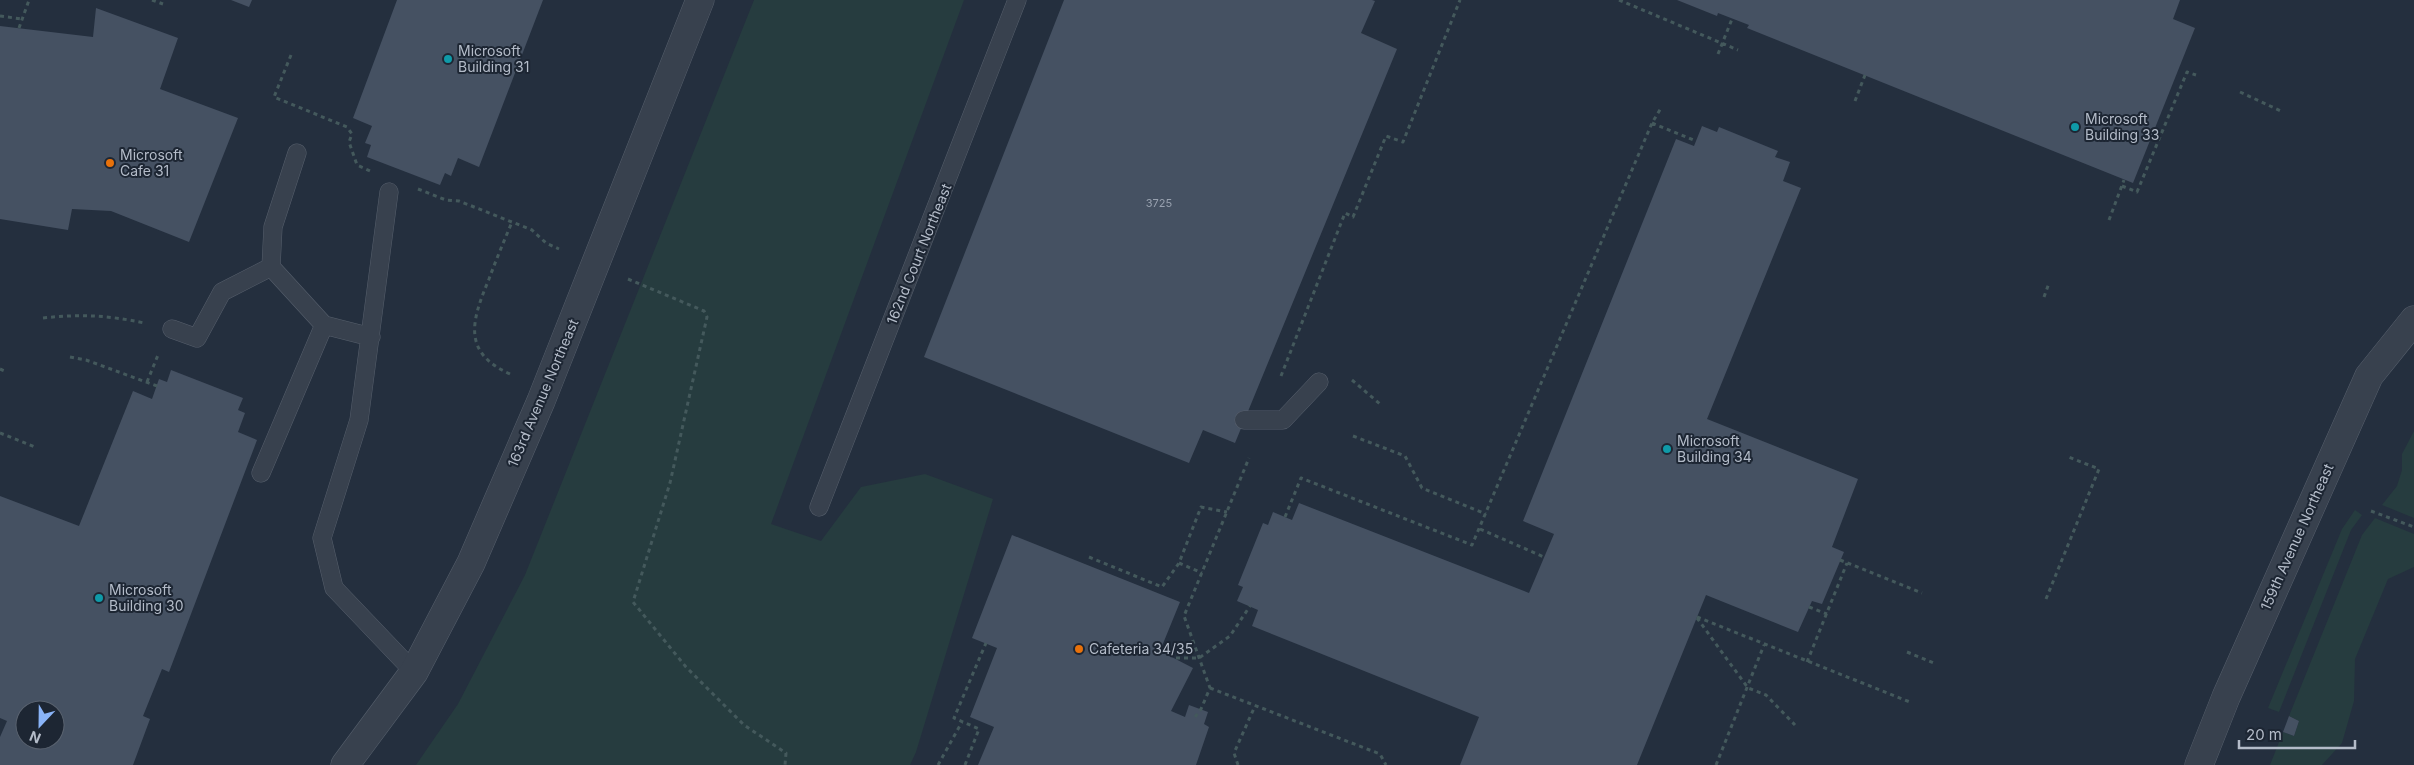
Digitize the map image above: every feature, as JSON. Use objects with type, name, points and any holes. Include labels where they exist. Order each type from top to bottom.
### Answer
[{"type":"street","name":"163rd Avenue Northeast","points":[[345,765],[414,672],[470,563],[541,401],[700,0]]},
{"type":"street","name":"159th Avenue Northeast","points":[[2199,765],[2230,688],[2369,376],[2414,320]]},
{"type":"lane","name":"162nd Court Northeast","points":[[819,507],[1017,0]]},
{"type":"lane","points":[[297,153],[273,227],[270,267],[324,325],[371,337]]},
{"type":"lane","points":[[389,192],[359,420],[322,538],[334,588],[414,672]]},
{"type":"lane","points":[[172,329],[197,338],[222,292],[270,267]]},
{"type":"lane","points":[[261,473],[324,325]]},
{"type":"lane","points":[[1244,420],[1283,420],[1320,382]]},
{"type":"path","points":[[19,28],[30,0]]},
{"type":"path","points":[[152,0],[163,4]]},
{"type":"path","points":[[1281,376],[1345,213],[1353,217],[1386,136],[1403,142],[1460,0]]},
{"type":"path","points":[[1619,0],[1738,50]]},
{"type":"path","points":[[0,16],[22,18]]},
{"type":"path","points":[[1718,54],[1732,18]]},
{"type":"path","points":[[291,55],[274,97],[347,127],[352,134],[349,142],[356,166],[374,172]]},
{"type":"path","points":[[2122,186],[2137,192],[2188,72],[2196,75]]},
{"type":"path","points":[[1855,101],[1865,75]]},
{"type":"path","points":[[2240,92],[2283,112]]},
{"type":"path","points":[[1285,517],[1302,478],[1472,546],[1652,123],[1661,108]]},
{"type":"path","points":[[1652,123],[1696,141]]},
{"type":"path","points":[[2109,220],[2124,180]]},
{"type":"path","points":[[410,186],[446,200],[459,201],[532,230],[546,243],[559,249]]},
{"type":"path","points":[[510,374],[496,368],[480,351],[473,329],[479,304],[512,222]]},
{"type":"path","points":[[628,279],[704,311],[707,317],[670,483],[633,602],[686,666],[744,725],[786,754],[785,765]]},
{"type":"path","points":[[2044,297],[2049,283]]},
{"type":"path","points":[[43,318],[78,314],[100,315],[172,329]]},
{"type":"path","points":[[70,357],[86,360],[157,386]]},
{"type":"path","points":[[0,369],[7,372]]},
{"type":"path","points":[[1352,380],[1380,404]]},
{"type":"path","points":[[0,433],[35,447]]},
{"type":"path","points":[[1354,436],[1405,456],[1422,488],[1486,514]]},
{"type":"path","points":[[2046,600],[2098,469],[2066,456]]},
{"type":"path","points":[[1195,717],[1201,709],[1210,688],[1184,616],[1249,458]]},
{"type":"path","points":[[1089,557],[1162,587],[1179,563],[1201,507],[1227,512]]},
{"type":"path","points":[[2372,511],[2414,527]]},
{"type":"path","points":[[1480,529],[1544,557]]},
{"type":"path","points":[[1840,560],[1922,593]]},
{"type":"path","points":[[1179,563],[1202,573]]},
{"type":"path","points":[[1807,662],[1847,563]]},
{"type":"path","points":[[1176,658],[1198,658],[1230,636],[1250,606]]},
{"type":"path","points":[[1809,607],[1827,614]]},
{"type":"path","points":[[1795,725],[1766,695],[1748,688],[1697,617],[1910,702]]},
{"type":"path","points":[[964,765],[979,729],[954,718],[986,643]]},
{"type":"path","points":[[1716,765],[1764,645]]},
{"type":"path","points":[[1907,652],[1934,663]]},
{"type":"path","points":[[1210,688],[1380,754],[1386,765]]},
{"type":"path","points":[[1238,765],[1234,754],[1254,706]]},
{"type":"path","points":[[938,765],[962,722]]},
{"type":"green space","points":[[754,0],[964,0],[771,524],[821,541],[861,487],[925,474],[993,499],[916,752],[910,765],[416,765],[458,704],[525,575]]},
{"type":"green space","points":[[2414,431],[2414,518],[2382,505],[2397,486],[2402,470],[2402,454]]},
{"type":"green space","points":[[2355,510],[2362,515],[2351,530],[2279,712],[2268,708],[2342,529]]},
{"type":"green space","points":[[2375,518],[2414,534],[2414,567],[2388,579],[2355,659],[2354,701],[2342,743],[2322,765],[2270,765],[2283,732],[2294,736],[2299,721],[2289,716],[2362,535]]},
{"type":"building","points":[[231,0],[252,0],[249,7]]},
{"type":"building","name":"Microsoft Building 31","points":[[397,0],[543,0],[479,167],[458,158],[451,176],[445,173],[440,185],[367,157],[371,145],[365,143],[372,126],[353,118]]},
{"type":"building","points":[[1064,0],[1372,0],[1375,1],[1361,33],[1397,49],[1235,443],[1203,430],[1189,463],[924,357]]},
{"type":"building","name":"Microsoft Building 33","points":[[1677,0],[2180,0],[2173,19],[2195,28],[2133,183],[1747,28],[1749,25],[1718,13],[1717,16]]},
{"type":"building","name":"Microsoft Cafe 31","points":[[96,8],[178,38],[160,89],[238,118],[189,242],[111,211],[72,209],[68,230],[0,219],[0,26],[93,37]]},
{"type":"building","name":"Microsoft Building 34","points":[[1702,126],[1717,132],[1719,127],[1778,151],[1775,157],[1790,162],[1783,181],[1801,188],[1707,419],[1858,479],[1832,547],[1844,552],[1822,604],[1812,601],[1798,632],[1706,595],[1637,765],[1460,765],[1479,717],[1252,626],[1258,610],[1237,601],[1243,587],[1238,585],[1263,523],[1268,525],[1273,512],[1292,520],[1299,503],[1529,593],[1554,534],[1523,521],[1676,139],[1694,146]]},
{"type":"building","name":"Microsoft Building 30","points":[[171,370],[243,398],[238,410],[245,413],[238,432],[257,440],[169,672],[162,669],[143,716],[150,719],[133,765],[0,765],[0,737],[7,721],[0,718],[0,496],[79,526],[133,391],[152,399],[159,379],[167,382]]},
{"type":"building","name":"Cafeteria 34/35","points":[[1012,535],[1180,602],[1160,651],[1193,668],[1171,711],[1185,717],[1189,705],[1208,712],[1204,724],[1209,727],[1196,765],[978,765],[994,727],[970,717],[997,648],[972,638]]},
{"type":"building","points":[[2289,716],[2299,721],[2294,736],[2283,732]]},
{"type":"place","name":"Microsoft Building 31","points":[[448,59]]},
{"type":"place","name":"Microsoft Building 33","points":[[2075,127]]},
{"type":"place","name":"Microsoft Cafe 31","points":[[110,163]]},
{"type":"place","name":"Microsoft Building 34","points":[[1667,449]]},
{"type":"place","name":"Microsoft Building 30","points":[[99,598]]},
{"type":"place","name":"Cafeteria 34/35","points":[[1079,649]]}]
